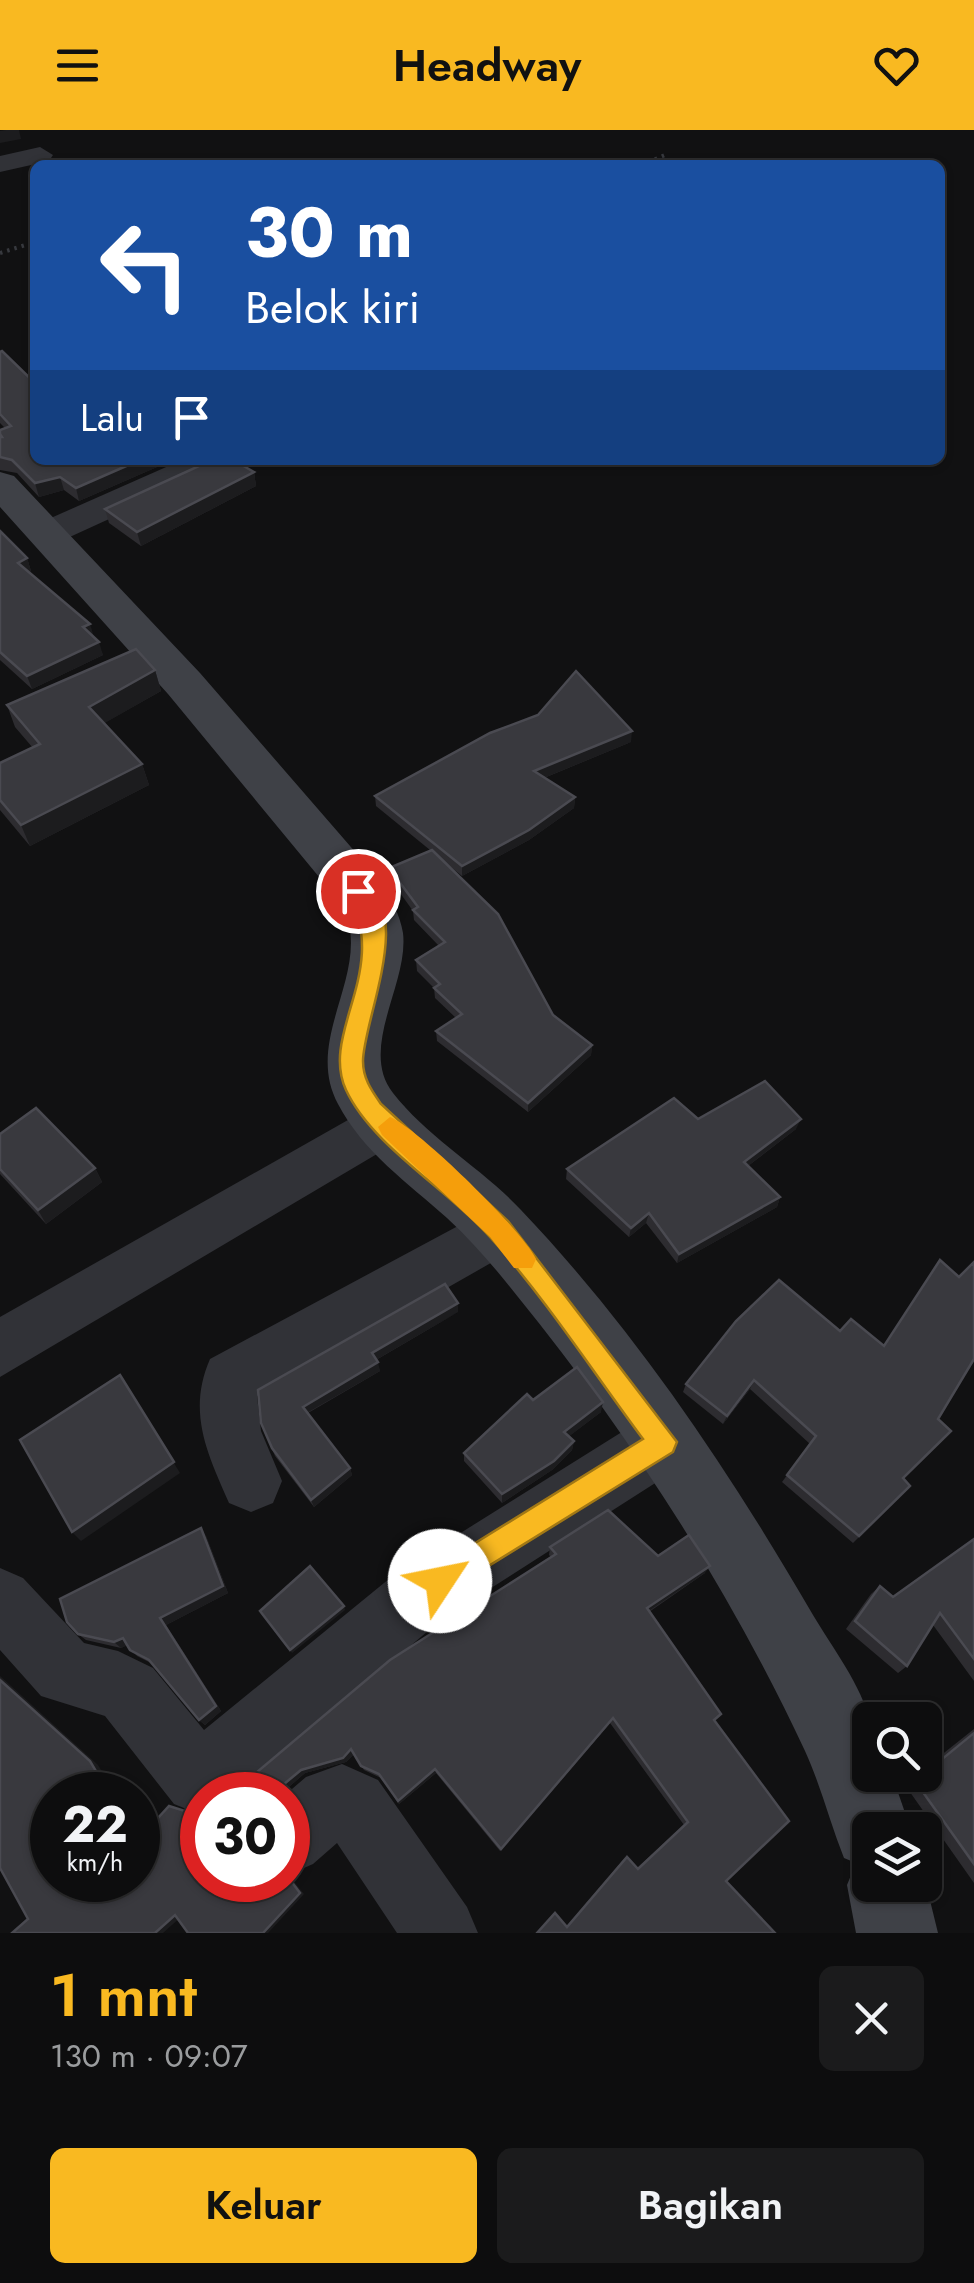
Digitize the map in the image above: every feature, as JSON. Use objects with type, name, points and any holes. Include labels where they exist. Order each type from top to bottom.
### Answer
[{"type":"street","points":[[0,164],[40,154]]},
{"type":"street","points":[[48,533],[200,465]]},
{"type":"street","points":[[0,484],[256,766],[344,871],[371,910],[376,953],[352,1060],[356,1086],[385,1122],[499,1229],[663,1442],[742,1562],[807,1674],[861,1786],[868,1812]]},
{"type":"street","points":[[1,1346],[385,1122]]},
{"type":"street","points":[[250,1481],[229,1434],[224,1399],[231,1379],[499,1229]]},
{"type":"street","points":[[223,1772],[418,1596],[663,1442]]},
{"type":"street","points":[[0,1601],[65,1672],[118,1684],[129,1692],[194,1772]]},
{"type":"street","points":[[310,1820],[331,1802],[342,1799],[353,1806],[441,1933]]},
{"type":"street","points":[[890,1902],[898,1933]]},
{"type":"path","points":[[654,160],[665,155]]},
{"type":"path","points":[[0,253],[30,244]]},
{"type":"building","points":[[0,352],[30,378],[30,465],[129,465],[76,488],[60,477],[35,483],[12,460],[0,457],[0,430],[11,426],[0,414]]},
{"type":"building","points":[[201,465],[242,465],[254,472],[137,532],[105,509]]},
{"type":"building","points":[[0,531],[27,558],[18,563],[90,624],[83,627],[99,642],[27,676],[0,652]]},
{"type":"building","points":[[136,649],[155,670],[89,707],[142,764],[21,825],[0,800],[0,763],[40,744],[7,705]]},
{"type":"building","points":[[576,671],[632,731],[534,771],[575,797],[529,830],[462,866],[375,796],[490,733],[538,715]]},
{"type":"building","points":[[432,850],[498,914],[553,1015],[592,1045],[528,1103],[436,1031],[462,1014],[434,988],[440,984],[416,960],[445,942],[413,910],[418,907],[389,868]]},
{"type":"building","points":[[765,1081],[801,1119],[744,1162],[780,1197],[679,1254],[649,1213],[631,1228],[567,1169],[674,1098],[698,1119]]},
{"type":"building","points":[[36,1108],[95,1168],[38,1210],[0,1169],[0,1134]]},
{"type":"building","points":[[940,1260],[959,1277],[974,1262],[974,1359],[938,1419],[951,1431],[903,1478],[910,1486],[859,1536],[787,1475],[816,1436],[754,1380],[727,1416],[686,1384],[736,1321],[779,1280],[840,1331],[851,1319],[884,1346]]},
{"type":"building","points":[[445,1284],[458,1303],[372,1353],[378,1362],[303,1407],[350,1468],[311,1500],[272,1448],[261,1423],[258,1390]]},
{"type":"building","points":[[577,1367],[603,1402],[564,1432],[574,1441],[554,1461],[502,1494],[464,1453],[527,1394],[533,1400]]},
{"type":"building","points":[[120,1375],[174,1462],[72,1532],[20,1440]]},
{"type":"building","points":[[608,1510],[658,1556],[689,1535],[710,1566],[647,1608],[721,1714],[714,1720],[789,1821],[726,1881],[775,1933],[537,1933],[555,1913],[567,1927],[627,1857],[638,1869],[688,1822],[613,1718],[501,1849],[435,1769],[398,1801],[379,1774],[361,1766],[351,1749],[343,1758],[299,1772],[257,1772],[390,1660],[556,1554],[550,1547]]},
{"type":"building","points":[[201,1528],[223,1586],[160,1618],[216,1706],[199,1720],[149,1660],[130,1650],[123,1638],[114,1642],[78,1634],[67,1622],[60,1599]]},
{"type":"building","points":[[974,1539],[974,1659],[940,1613],[907,1666],[855,1621],[880,1586],[893,1597]]},
{"type":"building","points":[[310,1566],[344,1606],[290,1650],[260,1611]]},
{"type":"building","points":[[0,1680],[90,1761],[96,1772],[30,1772],[30,1902],[160,1902],[160,1816],[169,1806],[180,1810],[180,1902],[292,1902],[263,1933],[188,1933],[175,1915],[155,1933],[12,1933],[28,1919],[0,1868]]},
{"type":"building","points":[[974,1733],[974,1864],[942,1819],[942,1812],[937,1812],[923,1792],[942,1792],[942,1759]]},
{"type":"slow traffic","points":[[390,1127],[499,1229],[523,1259]]},
{"type":"route","points":[[358,891],[371,910],[376,953],[352,1060],[356,1086],[373,1112],[499,1229],[663,1442],[440,1581]]}]
